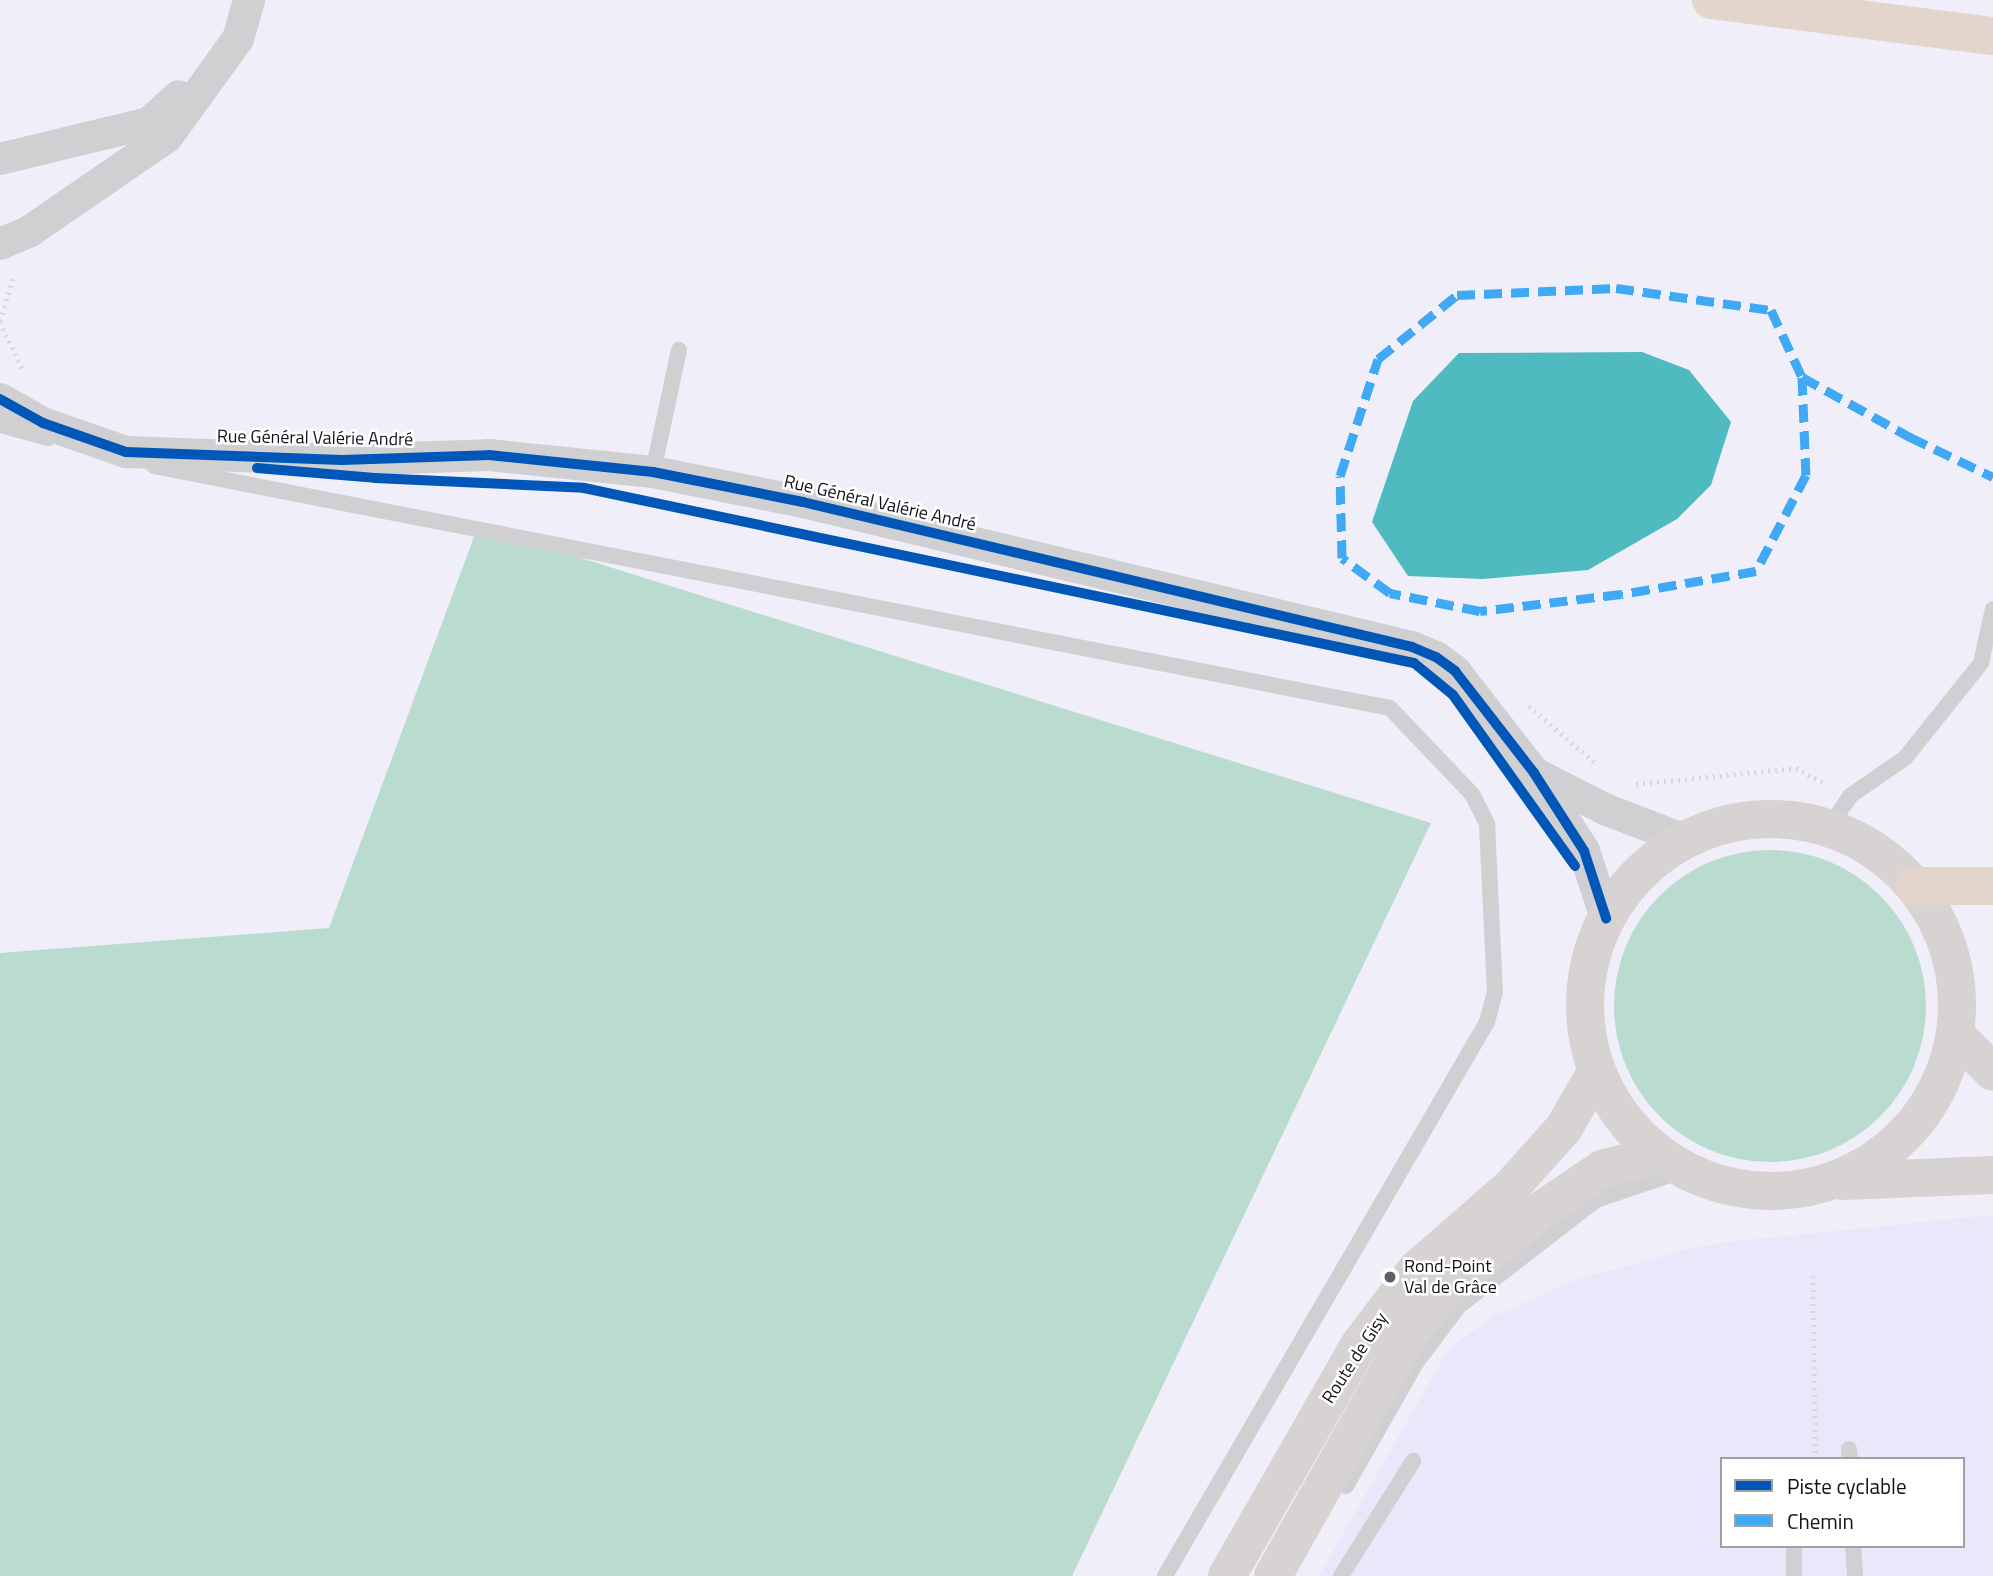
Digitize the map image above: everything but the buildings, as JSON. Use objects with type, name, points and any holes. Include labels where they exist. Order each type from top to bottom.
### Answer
[{"type":"highway","points":[[1711,0],[1993,36]]},
{"type":"highway","points":[[1914,886],[1993,886]]},
{"type":"street","points":[[0,244],[30,231],[167,136],[238,39],[249,0]]},
{"type":"street","points":[[0,159],[149,123],[238,39]]},
{"type":"street","name":"Rue Général Valérie André","points":[[5,392],[43,424],[125,452],[342,460],[489,455],[653,472],[803,502],[1412,647],[1436,657],[1455,671],[1534,773],[1584,851],[1606,918]]},
{"type":"street","name":"Rue Général Valérie André","points":[[1534,773],[1607,810],[1685,840]]},
{"type":"street","points":[[1834,1181],[1878,1158],[1915,1124],[1941,1082],[1956,1035],[1951,956],[1914,886],[1881,855],[1842,833],[1799,821],[1760,819],[1721,826],[1685,840],[1653,861],[1627,887],[1606,918],[1591,955],[1585,994],[1586,1034],[1596,1072],[1622,1117],[1672,1162],[1733,1188],[1784,1191],[1834,1181],[1993,1175]]},
{"type":"street","points":[[1956,1035],[1993,1072]]},
{"type":"street","name":"Route de Gisy","points":[[1227,1576],[1360,1344],[1417,1269],[1511,1187],[1564,1128],[1596,1072]]},
{"type":"street","name":"Route de Gisy","points":[[1273,1576],[1409,1335],[1436,1301],[1543,1209],[1602,1169],[1672,1162]]},
{"type":"lane","points":[[653,472],[679,350]]},
{"type":"lane","points":[[5,392],[124,460],[1390,708],[1472,794],[1487,824],[1495,992],[1487,1021],[1165,1576]]},
{"type":"lane","points":[[1828,829],[1850,796],[1905,758],[1981,663],[1993,609]]},
{"type":"lane","points":[[1335,1505],[1416,1363],[1459,1306],[1596,1200],[1672,1162]]},
{"type":"lane","points":[[1341,1576],[1413,1461]]},
{"type":"lane","points":[[1794,1548],[1794,1576]]},
{"type":"lane","points":[[1853,1548],[1855,1576]]},
{"type":"path","points":[[0,323],[5,392]]},
{"type":"path","points":[[1813,1276],[1816,1457]]},
{"type":"shaded area","points":[[1993,1215],[1993,1576],[1319,1576],[1444,1357],[1454,1344],[1491,1318],[1572,1281],[1689,1249],[1727,1242]]},
{"type":"green space","points":[[478,526],[1431,823],[1072,1576],[0,1576],[0,953],[329,928]]},
{"type":"green space","points":[[1770,850],[1800,853],[1830,862],[1856,877],[1880,896],[1899,920],[1914,946],[1923,976],[1926,1006],[1923,1036],[1914,1066],[1899,1092],[1880,1116],[1856,1135],[1830,1150],[1800,1159],[1770,1162],[1740,1159],[1710,1150],[1684,1135],[1660,1116],[1641,1092],[1626,1066],[1617,1036],[1614,1006],[1617,976],[1626,946],[1641,920],[1660,896],[1684,877],[1710,862],[1740,853]]},
{"type":"water","points":[[1642,352],[1689,370],[1731,422],[1711,485],[1677,519],[1588,570],[1483,579],[1408,576],[1372,522],[1413,401],[1459,353]]},
{"type":"marked path","points":[[1802,377],[1806,475],[1756,571],[1621,594],[1480,611],[1390,593],[1342,558],[1340,476],[1378,359],[1457,295],[1616,288],[1771,310],[1802,377],[1910,437],[1993,477]]},
{"type":"cycle path","points":[[0,399],[43,423],[126,452],[342,460],[489,455],[653,472],[803,502],[1412,647],[1436,657],[1455,671],[1534,773],[1584,851],[1606,918]]},
{"type":"cycle path","points":[[257,468],[375,478],[584,488],[1414,663],[1453,695],[1575,866]]},
{"type":"place","name":"Rond-Point Val de Grâce","points":[[1390,1277]]}]
